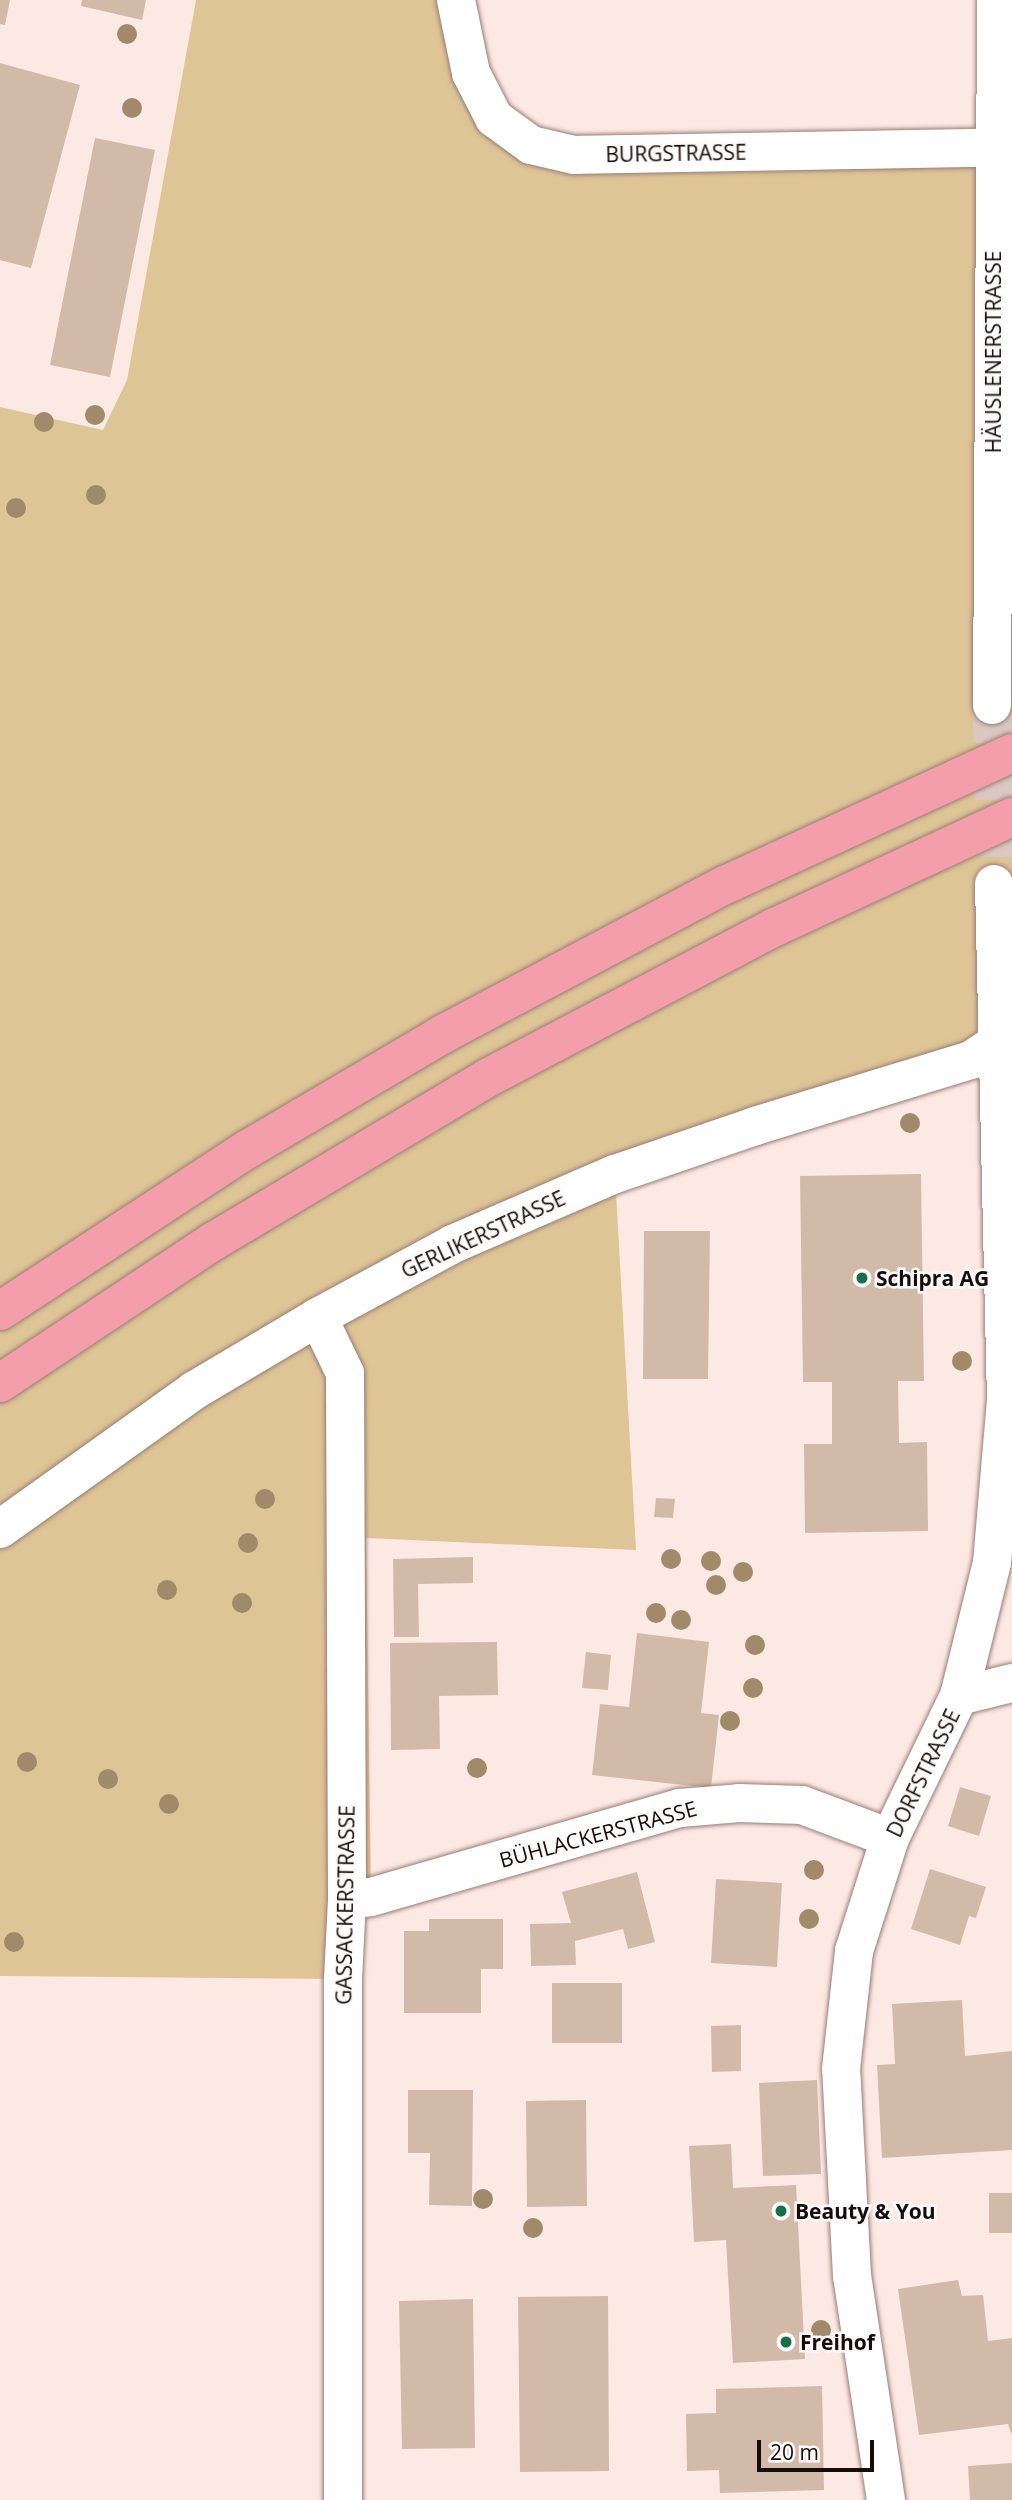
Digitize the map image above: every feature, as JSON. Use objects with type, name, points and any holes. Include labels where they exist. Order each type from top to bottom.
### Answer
[{"type":"highway","points":[[0,1311],[237,1156],[445,1033],[725,886],[1012,753]]},
{"type":"highway","points":[[0,1383],[226,1233],[489,1077],[773,928],[1012,817]]},
{"type":"street","name":"BURGSTRASSE","points":[[456,0],[471,73],[482,95],[494,118],[531,145],[573,155],[994,148]]},
{"type":"street","name":"HÄUSLENERSTRASSE","points":[[992,705],[996,0]]},
{"type":"street","points":[[994,884],[1005,1037]]},
{"type":"street","name":"GERLIKERSTRASSE","points":[[0,1529],[195,1390],[318,1317],[453,1244],[615,1174],[755,1126],[971,1060],[1005,1037]]},
{"type":"street","name":"DORFSTRASSE","points":[[886,2500],[852,2276],[841,2069],[854,1951],[890,1838],[959,1696],[992,1563],[1006,1401],[1005,1037]]},
{"type":"street","name":"GASSACKERSTRASSE","points":[[318,1317],[345,1373],[347,1900],[343,1979],[343,2500]]},
{"type":"street","points":[[959,1696],[1012,1683]]},
{"type":"street","name":"BÜHLACKERSTRASSE","points":[[347,1900],[371,1897],[680,1808],[738,1803],[802,1805],[890,1838]]},
{"type":"shaded area","points":[[196,0],[456,0],[471,73],[531,145],[994,148],[992,582],[1012,585],[1012,1136],[999,1042],[615,1174],[636,1550],[366,1538],[371,1897],[343,1979],[0,1976],[0,407],[103,430],[127,380]]},
{"type":"building","points":[[0,0],[10,0],[5,25],[0,24]]},
{"type":"building","points":[[82,0],[146,0],[142,20],[81,6]]},
{"type":"building","points":[[0,63],[80,85],[31,268],[0,260]]},
{"type":"building","points":[[95,138],[155,150],[110,377],[50,365]]},
{"type":"building","name":"Schipra AG","points":[[921,1174],[924,1381],[898,1381],[899,1443],[927,1442],[928,1531],[805,1533],[804,1444],[832,1444],[832,1382],[803,1382],[800,1176]]},
{"type":"building","points":[[644,1231],[710,1231],[708,1379],[643,1379]]},
{"type":"building","points":[[656,1498],[675,1499],[673,1518],[654,1517]]},
{"type":"building","points":[[473,1557],[473,1583],[418,1584],[419,1637],[394,1637],[393,1559]]},
{"type":"building","points":[[637,1633],[709,1642],[701,1713],[719,1715],[711,1788],[592,1775],[600,1704],[629,1707]]},
{"type":"building","points":[[497,1642],[498,1695],[439,1696],[440,1749],[391,1750],[390,1643]]},
{"type":"building","points":[[586,1652],[611,1655],[608,1690],[582,1688]]},
{"type":"building","points":[[960,1787],[991,1796],[979,1836],[948,1826]]},
{"type":"building","points":[[930,1869],[986,1887],[976,1918],[969,1916],[960,1945],[911,1929]]},
{"type":"building","points":[[637,1872],[655,1942],[628,1949],[623,1929],[575,1941],[576,1965],[531,1966],[530,1924],[571,1923],[562,1892]]},
{"type":"building","points":[[716,1879],[782,1883],[777,1967],[711,1963]]},
{"type":"building","points":[[429,1919],[503,1919],[503,1969],[481,1969],[481,2013],[404,2013],[404,1931],[429,1931]]},
{"type":"building","points":[[552,1983],[622,1983],[622,2043],[552,2043]]},
{"type":"building","points":[[962,2000],[965,2056],[1012,2051],[1012,2150],[882,2158],[877,2065],[895,2064],[892,2004]]},
{"type":"building","points":[[741,2025],[741,2071],[712,2072],[711,2026]]},
{"type":"building","points":[[817,2080],[821,2174],[763,2176],[759,2083]]},
{"type":"building","points":[[408,2090],[473,2090],[472,2206],[429,2205],[430,2153],[408,2153]]},
{"type":"building","points":[[586,2100],[587,2206],[527,2207],[526,2101]]},
{"type":"building","points":[[731,2144],[733,2188],[796,2185],[805,2359],[733,2363],[726,2240],[694,2242],[689,2146]]},
{"type":"building","points":[[989,2193],[1012,2193],[1012,2233],[989,2233]]},
{"type":"building","points":[[958,2280],[962,2296],[983,2295],[988,2341],[1012,2338],[1012,2436],[1008,2424],[919,2435],[898,2289]]},
{"type":"building","points":[[608,2296],[609,2471],[520,2472],[518,2297]]},
{"type":"building","points":[[473,2299],[475,2448],[402,2449],[399,2301]]},
{"type":"building","points":[[822,2386],[824,2490],[720,2493],[719,2470],[687,2471],[686,2414],[716,2413],[716,2389]]},
{"type":"building","points":[[1012,2463],[1012,2500],[970,2500],[968,2466]]},
{"type":"tunnel","points":[[992,705],[994,884]]},
{"type":"place","name":"Schipra AG","points":[[862,1278]]},
{"type":"place","name":"Beauty & You","points":[[781,2211]]},
{"type":"place","name":"Freihof","points":[[786,2342]]}]
